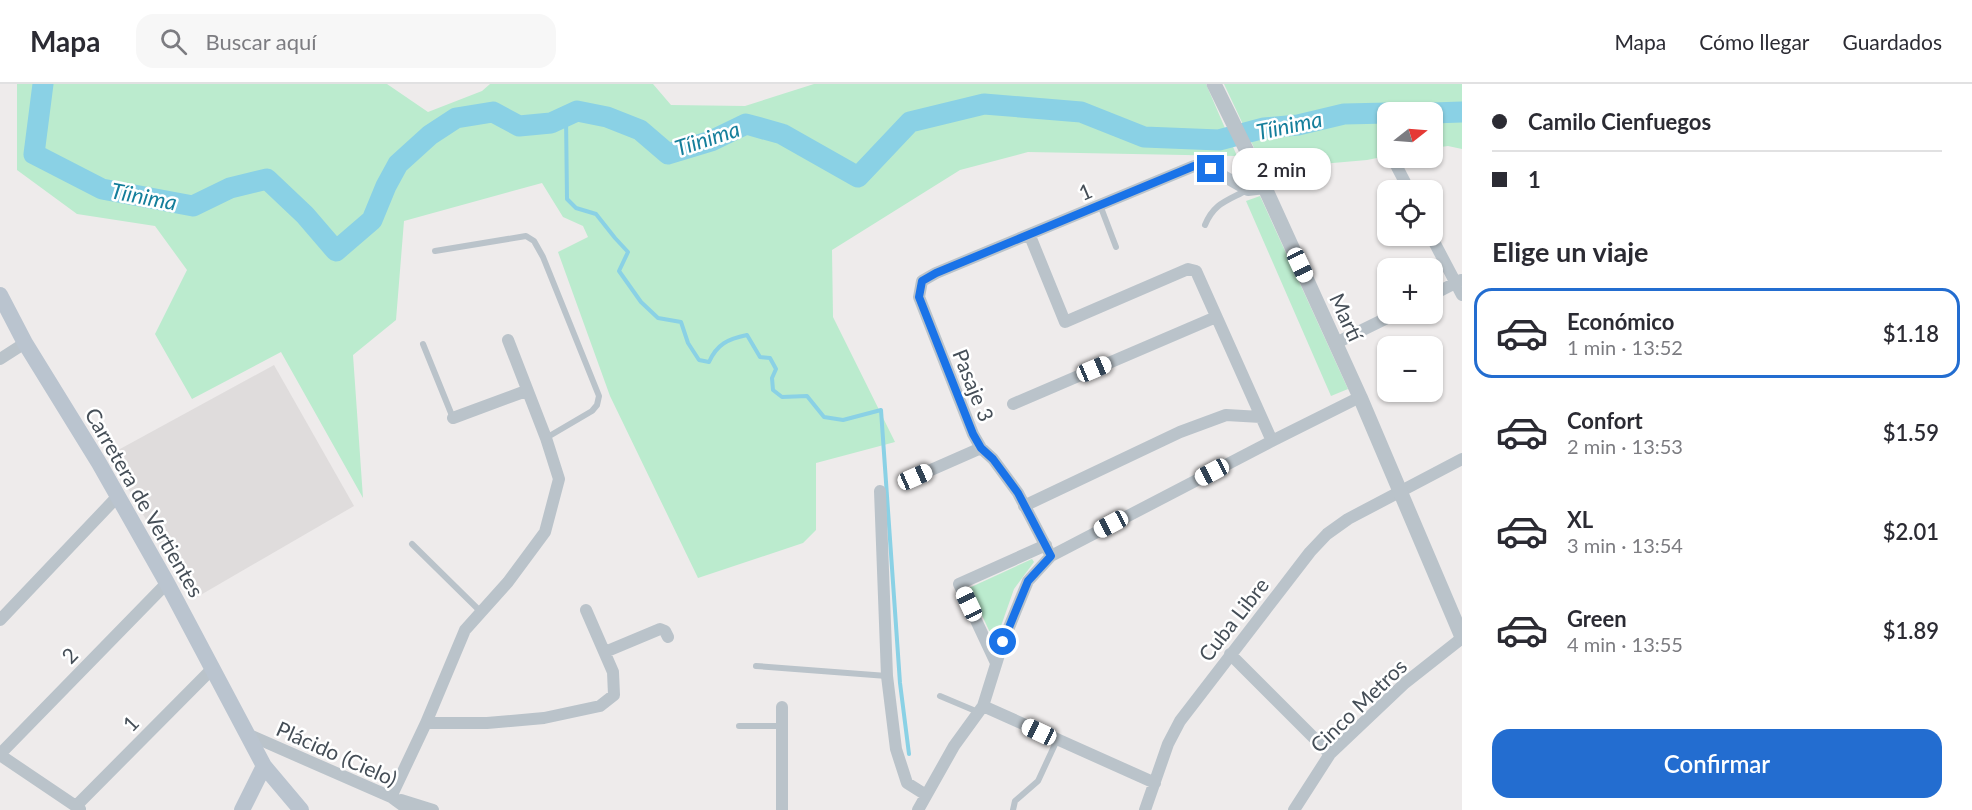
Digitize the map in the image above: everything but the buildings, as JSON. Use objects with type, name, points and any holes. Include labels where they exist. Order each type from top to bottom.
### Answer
[{"type":"main road","name":"Carretera de Vertientes","points":[[0,295],[25,343],[118,496],[167,583],[264,766],[301,810]]},
{"type":"main road","points":[[242,810],[264,766]]},
{"type":"street","name":"Martí","points":[[1215,85],[1336,343],[1462,637]]},
{"type":"street","name":"1","points":[[922,281],[936,273],[1030,236],[1194,166],[1211,169],[1248,190]]},
{"type":"street","points":[[1248,190],[1265,188]]},
{"type":"street","points":[[1030,236],[1065,322],[1193,268],[1196,270],[1272,441]]},
{"type":"street","points":[[1437,246],[1459,281],[1462,295]]},
{"type":"street","name":"Pasaje 3","points":[[922,281],[919,297],[973,434],[981,448],[993,459],[1018,493],[1048,550]]},
{"type":"street","points":[[1443,289],[1459,281]]},
{"type":"street","points":[[1013,404],[1216,317]]},
{"type":"street","points":[[1336,343],[1377,323]]},
{"type":"street","points":[[433,810],[391,796],[426,723],[465,630],[508,582],[545,532],[559,479],[546,438],[526,392],[508,340]]},
{"type":"street","points":[[0,359],[25,343]]},
{"type":"street","points":[[453,417],[526,392]]},
{"type":"street","points":[[996,663],[959,584],[1048,550],[1360,397]]},
{"type":"street","points":[[1024,506],[1199,425],[1226,415],[1261,417]]},
{"type":"street","points":[[915,477],[981,448]]},
{"type":"street","name":"Cuba Libre","points":[[1145,810],[1168,744],[1180,720],[1310,552],[1327,534],[1348,519],[1462,459]]},
{"type":"street","points":[[880,490],[887,675],[896,750],[907,783],[926,795]]},
{"type":"street","points":[[0,620],[118,496]]},
{"type":"street","points":[[918,810],[954,746],[981,709],[1003,642],[1028,581],[1048,550]]},
{"type":"street","name":"2","points":[[0,754],[167,583]]},
{"type":"street","points":[[426,723],[487,723],[544,718],[600,706],[614,695],[614,672],[586,610]]},
{"type":"street","points":[[605,652],[660,630],[665,631],[668,637]]},
{"type":"street","name":"Cinco Metros","points":[[1294,810],[1330,754],[1405,683],[1462,637]]},
{"type":"street","points":[[1230,654],[1330,754]]},
{"type":"street","name":"1","points":[[79,808],[213,668]]},
{"type":"street","points":[[782,707],[782,810]]},
{"type":"street","points":[[981,709],[1155,783]]},
{"type":"street","name":"Plácido (Cielo)","points":[[247,734],[391,796],[409,810]]},
{"type":"street","points":[[0,754],[79,808]]},
{"type":"lane","points":[[1205,225],[1213,210],[1221,203],[1248,190]]},
{"type":"lane","points":[[1100,206],[1116,248]]},
{"type":"lane","points":[[435,251],[526,237],[534,241],[543,256],[598,396],[597,405],[592,411],[546,438]]},
{"type":"lane","points":[[423,344],[453,417]]},
{"type":"lane","points":[[412,544],[480,611]]},
{"type":"lane","points":[[756,666],[887,675]]},
{"type":"lane","points":[[940,696],[981,709]]},
{"type":"lane","points":[[739,726],[782,726]]},
{"type":"lane","points":[[1013,810],[1016,801],[1038,781],[1058,740]]},
{"type":"shaded area","points":[[274,365],[354,506],[192,600],[109,455]]},
{"type":"green space","points":[[17,84],[387,84],[428,112],[482,91],[490,84],[653,84],[671,105],[745,106],[814,84],[1206,84],[1237,156],[1028,152],[960,170],[832,250],[833,317],[895,442],[816,463],[816,530],[803,543],[698,578],[610,396],[558,252],[588,237],[583,226],[563,217],[542,183],[404,221],[396,320],[353,355],[363,498],[281,352],[192,399],[155,334],[187,270],[155,226],[77,214],[17,170]]},
{"type":"green space","points":[[1224,84],[1462,84],[1462,149],[1443,147],[1443,102],[1377,102],[1377,158],[1264,169]]},
{"type":"green space","points":[[1260,196],[1348,389],[1331,396],[1246,201]]},
{"type":"green space","points":[[1032,559],[1034,562],[1014,589],[995,643],[969,588]]},
{"type":"waterway","name":"Tíinima","points":[[43,84],[34,154],[102,189],[193,206],[230,188],[267,179],[305,215],[336,251],[372,220],[398,164],[430,135],[456,118],[493,112],[519,126],[551,123],[577,111],[607,117],[640,130],[668,154],[711,141],[746,124],[782,134],[858,177],[910,122],[984,104],[1081,112],[1144,137],[1219,140],[1264,128],[1298,125],[1344,114],[1377,113]]},
{"type":"waterway","name":"Tíinima","points":[[1443,113],[1462,112]]},
{"type":"waterway","points":[[566,116],[567,199],[576,208],[596,214],[628,252],[619,271],[641,302],[658,318],[681,322],[688,343],[699,360],[709,362],[724,343],[747,335],[760,357],[770,358],[776,369],[772,378],[773,390],[782,397],[807,396],[824,417],[843,420],[881,410],[900,683],[909,754]]},
{"type":"route","points":[[1003,642],[1028,581],[1051,556],[1018,493],[993,459],[981,448],[973,434],[919,297],[922,281],[936,273],[1030,236],[1194,166],[1211,169]]}]
